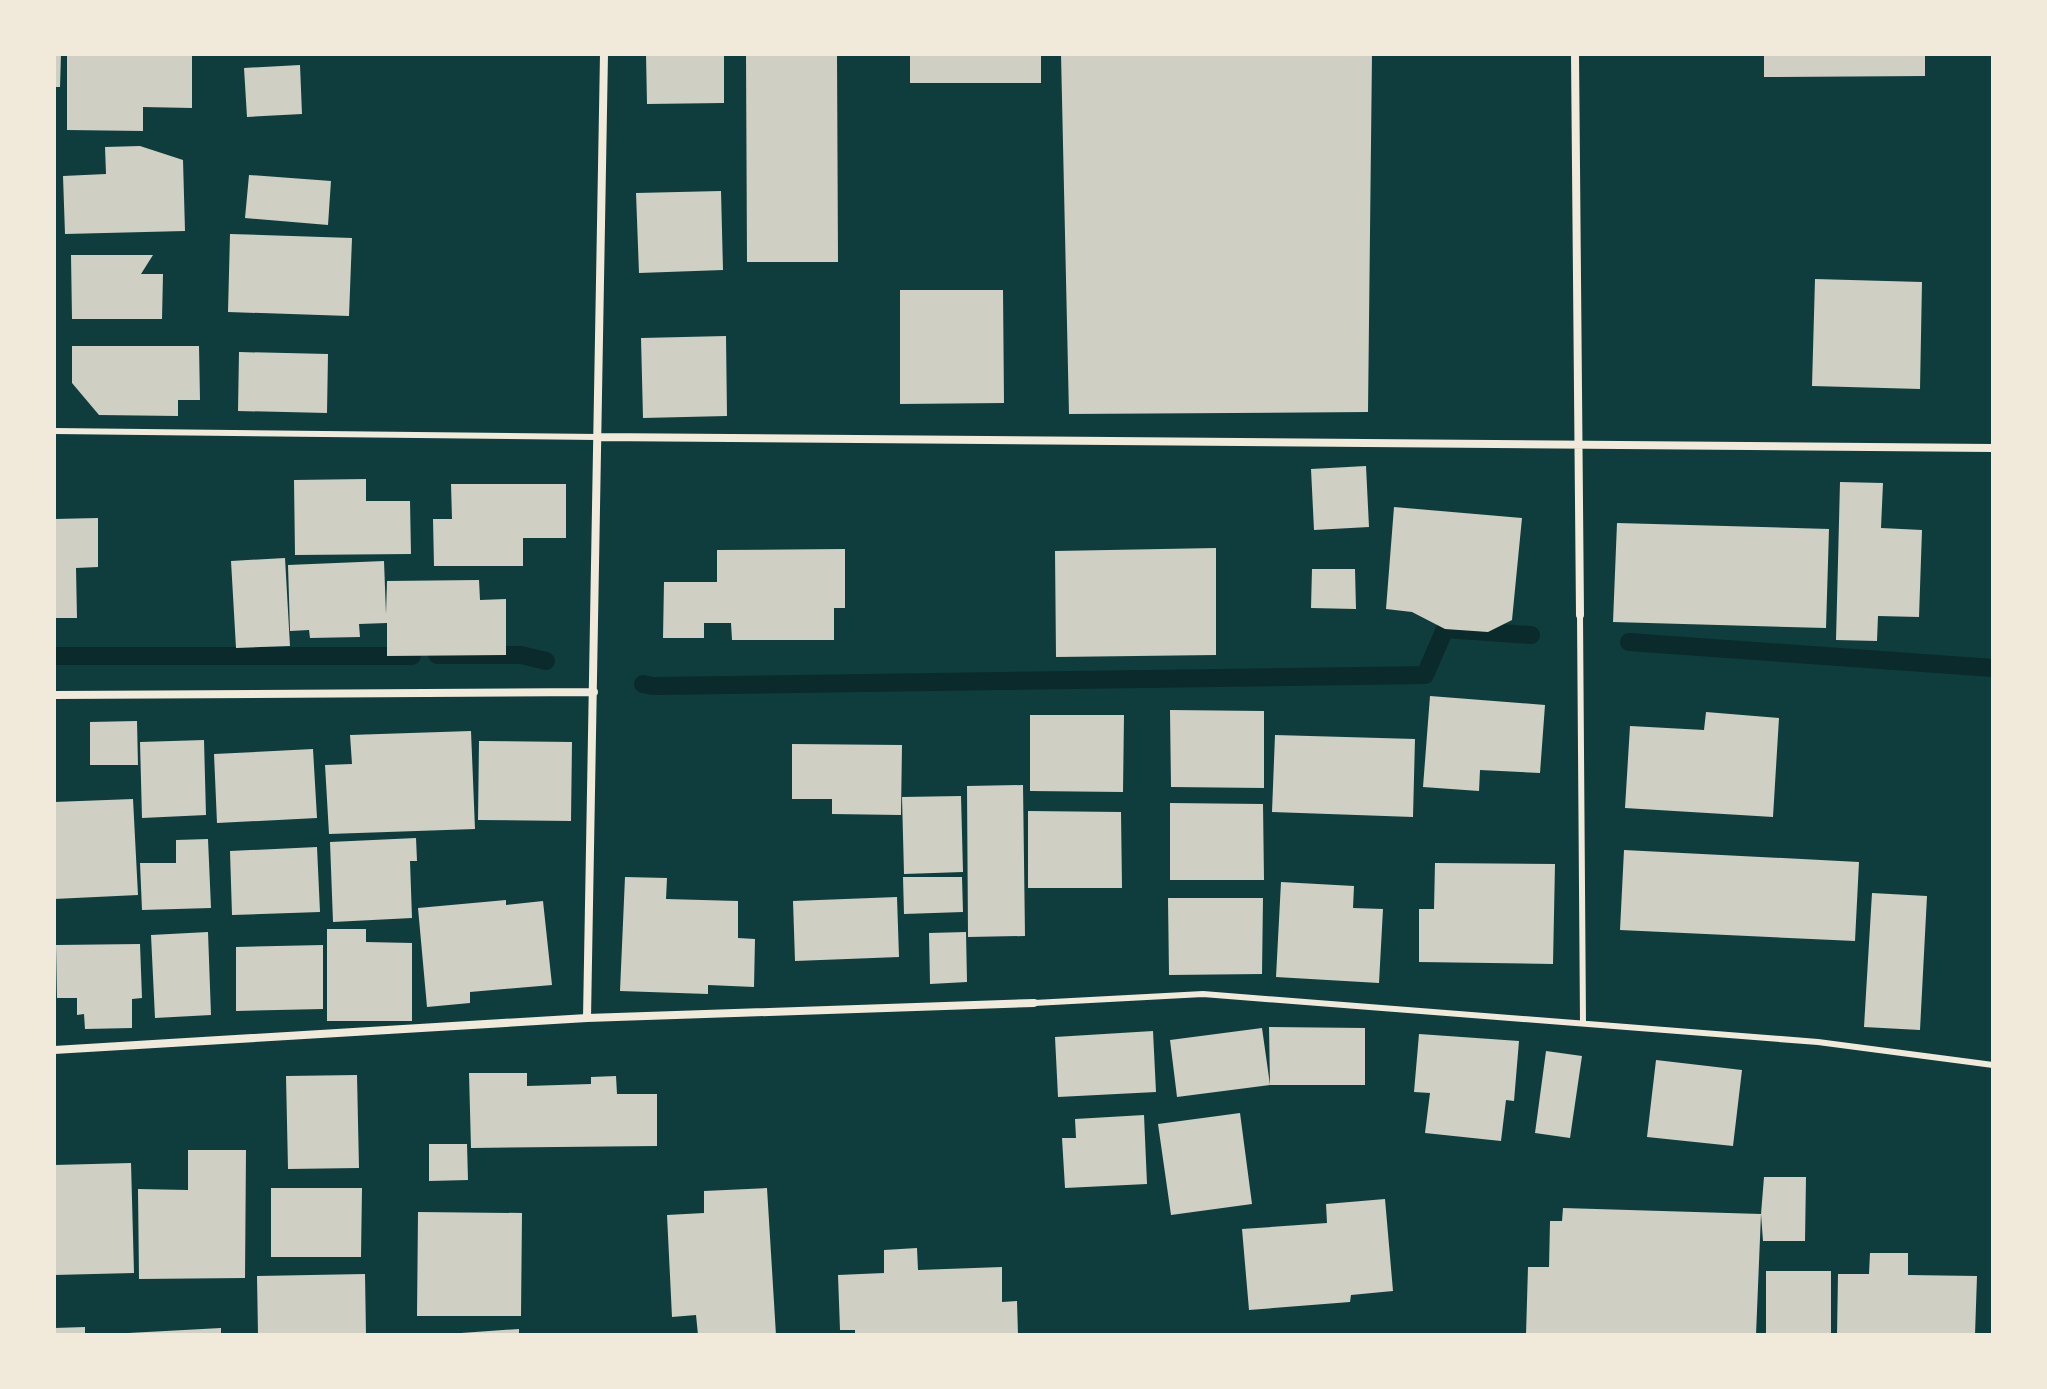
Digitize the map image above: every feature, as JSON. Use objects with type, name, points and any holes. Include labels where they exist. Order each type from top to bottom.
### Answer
[{"type":"street","points":[[587,1018],[604,54]]},
{"type":"street","points":[[1575,54],[1580,615]]},
{"type":"street","points":[[598,437],[1993,448]]},
{"type":"street","points":[[54,695],[594,692]]},
{"type":"street","points":[[54,1050],[587,1018],[1034,1003]]},
{"type":"lane","points":[[54,431],[598,437]]},
{"type":"lane","points":[[1580,615],[1583,1023]]},
{"type":"lane","points":[[1034,1003],[1203,994],[1818,1042],[1993,1065]]},
{"type":"building","points":[[54,54],[61,54],[60,87],[54,87]]},
{"type":"building","points":[[67,54],[192,54],[192,108],[143,107],[143,131],[67,130]]},
{"type":"building","points":[[646,54],[724,54],[724,103],[647,104]]},
{"type":"building","points":[[746,54],[837,54],[838,262],[747,262]]},
{"type":"building","points":[[910,54],[1041,54],[1041,83],[910,83]]},
{"type":"building","points":[[1061,54],[1372,54],[1368,412],[1069,414]]},
{"type":"building","points":[[1764,54],[1925,54],[1925,76],[1764,77]]},
{"type":"building","points":[[300,65],[302,114],[247,117],[244,68]]},
{"type":"building","points":[[140,146],[183,160],[185,231],[65,234],[63,176],[106,174],[105,147]]},
{"type":"building","points":[[249,175],[331,181],[328,225],[245,218]]},
{"type":"building","points":[[721,191],[723,270],[639,273],[636,193]]},
{"type":"building","points":[[230,234],[352,238],[349,316],[228,312]]},
{"type":"building","points":[[71,255],[153,255],[141,274],[163,274],[162,319],[72,319]]},
{"type":"building","points":[[1815,279],[1922,282],[1920,389],[1812,386]]},
{"type":"building","points":[[900,290],[1003,290],[1004,403],[900,404]]},
{"type":"building","points":[[726,336],[727,416],[643,418],[641,338]]},
{"type":"building","points":[[72,346],[199,346],[200,400],[178,400],[178,416],[99,415],[72,383]]},
{"type":"building","points":[[239,352],[328,354],[327,413],[238,411]]},
{"type":"building","points":[[1366,466],[1369,527],[1314,530],[1311,469]]},
{"type":"building","points":[[366,479],[366,501],[410,501],[411,554],[295,555],[294,480]]},
{"type":"building","points":[[1840,482],[1883,483],[1881,528],[1922,530],[1919,617],[1878,616],[1877,641],[1836,640]]},
{"type":"building","points":[[451,484],[566,484],[566,538],[523,538],[523,566],[434,566],[433,519],[452,519]]},
{"type":"building","points":[[1394,507],[1522,518],[1512,620],[1488,632],[1445,629],[1412,612],[1386,609]]},
{"type":"building","points":[[98,518],[98,567],[76,568],[77,618],[54,618],[54,519]]},
{"type":"building","points":[[1617,523],[1829,529],[1826,628],[1613,622]]},
{"type":"building","points":[[1216,548],[1216,655],[1056,657],[1055,551]]},
{"type":"building","points":[[845,549],[845,608],[834,608],[834,640],[732,640],[731,623],[704,623],[704,638],[663,638],[664,582],[717,582],[717,550]]},
{"type":"building","points":[[285,558],[290,646],[236,648],[231,561]]},
{"type":"building","points":[[384,561],[386,614],[387,581],[479,580],[480,600],[506,599],[506,655],[387,656],[387,623],[359,624],[360,637],[310,638],[309,630],[290,631],[288,565]]},
{"type":"building","points":[[1312,569],[1355,569],[1356,609],[1311,608]]},
{"type":"building","points":[[1430,696],[1545,705],[1540,773],[1480,770],[1479,791],[1423,787]]},
{"type":"building","points":[[1170,710],[1264,711],[1264,788],[1171,787]]},
{"type":"building","points":[[1706,712],[1779,718],[1773,817],[1625,808],[1630,726],[1704,730]]},
{"type":"building","points":[[1030,715],[1124,715],[1123,792],[1030,791]]},
{"type":"building","points":[[137,721],[138,765],[90,765],[90,722]]},
{"type":"building","points":[[471,731],[475,829],[329,834],[325,765],[352,764],[350,735]]},
{"type":"building","points":[[1275,735],[1415,739],[1413,817],[1272,812]]},
{"type":"building","points":[[204,740],[206,815],[142,818],[140,742]]},
{"type":"building","points":[[479,741],[572,742],[571,821],[478,820]]},
{"type":"building","points":[[792,744],[902,745],[901,815],[832,814],[832,799],[792,799]]},
{"type":"building","points":[[313,749],[317,818],[217,823],[214,754]]},
{"type":"building","points":[[1023,785],[1025,936],[968,937],[967,786]]},
{"type":"building","points":[[961,796],[963,872],[904,874],[902,797]]},
{"type":"building","points":[[133,799],[138,895],[54,899],[54,802]]},
{"type":"building","points":[[1170,803],[1263,804],[1264,880],[1170,880]]},
{"type":"building","points":[[1028,811],[1121,812],[1122,888],[1028,888]]},
{"type":"building","points":[[416,838],[417,861],[410,861],[412,918],[333,922],[330,842]]},
{"type":"building","points":[[208,839],[211,908],[142,910],[140,863],[176,863],[176,840]]},
{"type":"building","points":[[317,847],[320,912],[232,915],[230,851]]},
{"type":"building","points":[[1624,850],[1859,862],[1855,941],[1620,930]]},
{"type":"building","points":[[1435,863],[1555,864],[1553,964],[1419,962],[1419,909],[1434,909]]},
{"type":"building","points":[[625,877],[667,878],[666,899],[738,901],[738,938],[755,939],[754,987],[708,985],[708,994],[620,991]]},
{"type":"building","points":[[903,877],[962,877],[963,912],[904,914]]},
{"type":"building","points":[[1281,882],[1354,886],[1353,908],[1383,909],[1379,983],[1276,977]]},
{"type":"building","points":[[1872,893],[1927,896],[1920,1030],[1864,1027]]},
{"type":"building","points":[[897,897],[899,957],[795,961],[793,901]]},
{"type":"building","points":[[1168,898],[1263,898],[1262,974],[1169,975]]},
{"type":"building","points":[[506,900],[506,905],[543,901],[552,985],[470,992],[470,1003],[427,1007],[418,908]]},
{"type":"building","points":[[327,929],[366,929],[366,942],[412,943],[412,1021],[327,1021]]},
{"type":"building","points":[[208,932],[211,1015],[155,1018],[151,935]]},
{"type":"building","points":[[966,932],[967,982],[930,984],[929,933]]},
{"type":"building","points":[[140,944],[142,998],[132,999],[132,1028],[85,1029],[84,1014],[77,1015],[77,998],[57,998],[56,945]]},
{"type":"building","points":[[323,945],[323,1009],[236,1011],[236,947]]},
{"type":"building","points":[[1269,1027],[1365,1028],[1365,1085],[1270,1085]]},
{"type":"building","points":[[1262,1028],[1270,1085],[1177,1097],[1170,1040]]},
{"type":"building","points":[[1153,1031],[1156,1092],[1058,1097],[1055,1037]]},
{"type":"building","points":[[1419,1034],[1519,1041],[1514,1101],[1506,1100],[1501,1141],[1425,1133],[1430,1093],[1414,1092]]},
{"type":"building","points":[[1546,1051],[1582,1056],[1570,1138],[1535,1133]]},
{"type":"building","points":[[1656,1060],[1742,1070],[1733,1146],[1647,1137]]},
{"type":"building","points":[[469,1073],[527,1073],[527,1086],[591,1084],[591,1077],[616,1076],[617,1094],[657,1094],[657,1146],[471,1148]]},
{"type":"building","points":[[357,1075],[359,1168],[288,1169],[286,1076]]},
{"type":"building","points":[[1240,1113],[1252,1204],[1171,1215],[1158,1124]]},
{"type":"building","points":[[1144,1115],[1147,1184],[1065,1188],[1062,1138],[1076,1138],[1075,1119]]},
{"type":"building","points":[[429,1144],[467,1144],[468,1180],[429,1181]]},
{"type":"building","points":[[188,1150],[246,1150],[245,1278],[139,1279],[138,1189],[188,1190]]},
{"type":"building","points":[[131,1163],[134,1273],[54,1275],[54,1165]]},
{"type":"building","points":[[1764,1177],[1806,1177],[1805,1241],[1763,1241],[1761,1214]]},
{"type":"building","points":[[271,1188],[362,1188],[361,1257],[271,1257]]},
{"type":"building","points":[[767,1188],[776,1335],[698,1335],[696,1315],[672,1317],[667,1215],[704,1213],[704,1191]]},
{"type":"building","points":[[1385,1199],[1393,1291],[1351,1295],[1350,1302],[1249,1310],[1242,1229],[1327,1223],[1326,1204]]},
{"type":"building","points":[[1563,1208],[1761,1214],[1756,1335],[1526,1335],[1528,1267],[1549,1267],[1550,1221],[1562,1221]]},
{"type":"building","points":[[418,1212],[522,1213],[521,1316],[417,1316]]},
{"type":"building","points":[[917,1248],[918,1270],[1002,1267],[1002,1302],[1017,1301],[1018,1335],[855,1335],[855,1330],[840,1330],[838,1275],[884,1273],[884,1250]]},
{"type":"building","points":[[1870,1253],[1908,1253],[1908,1275],[1977,1276],[1975,1335],[1837,1335],[1838,1274],[1869,1274]]},
{"type":"building","points":[[1766,1271],[1831,1271],[1831,1335],[1766,1335]]},
{"type":"building","points":[[365,1274],[366,1335],[258,1335],[257,1276]]},
{"type":"building","points":[[85,1327],[85,1335],[54,1335],[54,1328]]},
{"type":"building","points":[[221,1328],[221,1335],[128,1335],[128,1333]]},
{"type":"building","points":[[519,1329],[519,1335],[461,1335],[461,1333]]},
{"type":"waterway","points":[[643,684],[1425,675],[1445,629],[1531,635]]},
{"type":"waterway","points":[[1629,642],[1993,668]]},
{"type":"waterway","points":[[437,655],[521,655],[546,661]]},
{"type":"waterway","points":[[54,656],[412,656]]}]
